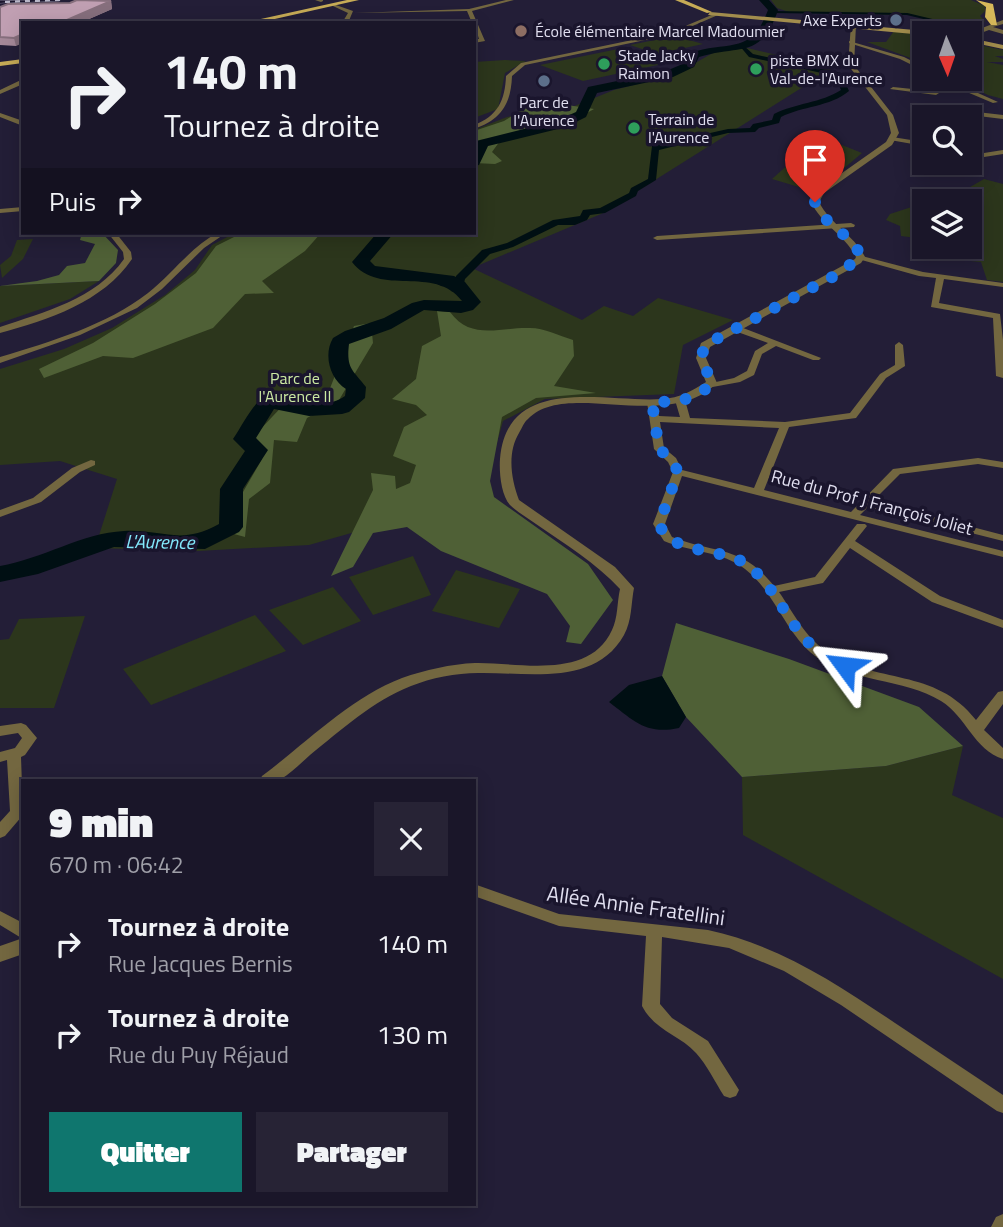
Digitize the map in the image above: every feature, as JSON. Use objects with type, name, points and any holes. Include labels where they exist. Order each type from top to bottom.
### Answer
[{"type":"highway","points":[[980,0],[990,6],[989,17],[997,24]]},
{"type":"highway","points":[[990,0],[1000,12],[996,17],[997,24]]},
{"type":"main road","points":[[241,21],[322,2],[335,5],[353,0]]},
{"type":"main road","points":[[678,0],[715,14],[912,31]]},
{"type":"main road","points":[[253,21],[322,2]]},
{"type":"main road","points":[[982,41],[1001,47]]},
{"type":"main road","points":[[0,63],[21,59]]},
{"type":"street","points":[[348,21],[354,12],[353,0]]},
{"type":"street","points":[[322,2],[354,12],[469,10],[512,0]]},
{"type":"street","points":[[335,5],[344,7]]},
{"type":"street","points":[[469,10],[474,21]]},
{"type":"street","points":[[476,126],[494,118],[506,106],[509,76],[523,64],[672,33],[715,14]]},
{"type":"street","points":[[982,39],[988,39],[1003,32],[997,24]]},
{"type":"street","points":[[853,25],[851,65],[890,116],[895,133],[892,139],[821,192],[815,202],[832,227],[850,239],[861,257],[940,277],[1003,285]]},
{"type":"street","points":[[476,27],[482,41],[476,41]]},
{"type":"street","points":[[988,39],[1001,47]]},
{"type":"street","points":[[851,41],[912,63]]},
{"type":"street","points":[[3,90],[21,83]]},
{"type":"street","points":[[892,89],[912,91]]},
{"type":"street","points":[[914,91],[936,93],[935,91]]},
{"type":"street","points":[[968,91],[995,102]]},
{"type":"street","points":[[0,115],[21,123]]},
{"type":"street","points":[[982,115],[1003,117]]},
{"type":"street","points":[[892,139],[912,142]]},
{"type":"street","points":[[982,155],[1003,152]]},
{"type":"street","points":[[0,211],[21,209]]},
{"type":"street","points":[[657,238],[851,225]]},
{"type":"street","points":[[0,330],[62,307],[112,278],[128,259],[127,252],[114,235]]},
{"type":"street","points":[[0,360],[80,332],[147,297],[191,251],[219,235]]},
{"type":"street","points":[[269,779],[376,699],[404,682],[477,668],[551,671],[580,664],[599,654],[618,633],[627,588],[610,570],[514,502],[507,484],[505,456],[513,428],[526,412],[548,404],[573,401],[652,402],[680,400],[703,393],[712,383],[701,351],[705,345],[834,276],[861,257]]},
{"type":"street","points":[[940,277],[934,305],[998,316],[1001,376]]},
{"type":"street","points":[[734,328],[816,358]]},
{"type":"street","points":[[710,386],[737,380],[751,373],[758,353],[775,343]]},
{"type":"street","points":[[656,419],[785,425],[853,416],[883,376],[901,366],[899,345]]},
{"type":"street","points":[[680,400],[685,419]]},
{"type":"street","points":[[652,402],[659,449],[672,460],[678,472],[660,517],[662,532],[678,543],[739,560],[759,575],[807,642],[821,654],[869,675],[936,693],[956,706],[984,741],[1003,754]]},
{"type":"street","name":"Rue du Prof J François Joliet","points":[[785,425],[758,491],[857,521],[1003,555]]},
{"type":"street","points":[[771,590],[815,582],[848,542],[867,503],[897,471],[978,461],[1003,465]]},
{"type":"street","points":[[0,514],[37,500],[76,470],[91,463]]},
{"type":"street","points":[[678,472],[758,491]]},
{"type":"street","points":[[867,503],[1003,538]]},
{"type":"street","points":[[848,542],[936,598],[1003,624]]},
{"type":"street","points":[[976,730],[1003,695]]},
{"type":"street","points":[[0,731],[14,728],[29,734],[26,748],[7,756],[17,812],[0,832]]},
{"type":"street","name":"Allée Annie Fratellini","points":[[476,890],[494,894],[531,913],[560,920],[729,941],[821,982],[1003,1105]]},
{"type":"street","points":[[0,917],[21,931]]},
{"type":"street","points":[[654,930],[651,1006],[666,1023],[702,1047],[730,1090]]},
{"type":"street","points":[[0,954],[21,947]]},
{"type":"green space","points":[[771,0],[971,0],[985,6],[985,11],[980,16],[985,21],[982,24],[982,21],[940,21],[909,15],[789,12],[777,8]]},
{"type":"green space","points":[[894,31],[912,33],[912,59],[867,42],[886,42]]},
{"type":"green space","points":[[675,36],[703,44],[657,54],[630,45]]},
{"type":"green space","points":[[982,46],[1003,50],[1003,56],[995,56],[1003,59],[1003,62],[987,62],[1003,65],[1003,99],[980,91],[982,91]]},
{"type":"green space","name":"Parc de l'Aurence II","points":[[743,47],[833,68],[601,214],[472,268],[582,320],[604,306],[633,316],[658,298],[733,320],[683,345],[674,394],[545,399],[503,421],[482,496],[309,545],[198,551],[95,548],[117,479],[60,461],[0,465],[0,369],[64,349],[112,328],[165,295],[195,270],[212,245],[231,235],[476,235],[476,129],[507,117],[572,107],[614,90],[676,74],[718,50]]},
{"type":"green space","name":"Stade Jacky Raimon","points":[[623,48],[667,63],[583,81],[540,65]]},
{"type":"green space","points":[[526,61],[505,73],[498,109],[476,117],[476,62]]},
{"type":"green space","points":[[567,105],[594,109],[578,118],[500,141],[492,152],[502,161],[495,164],[476,163],[476,130],[504,121],[523,109]]},
{"type":"green space","points":[[827,139],[862,153],[816,192],[772,179],[791,162]]},
{"type":"green space","points":[[984,179],[1003,184],[1003,282],[987,280],[981,262],[950,259],[982,259],[982,189],[967,189]]},
{"type":"green space","points":[[912,207],[912,237],[901,236],[900,226],[886,220],[890,214]]},
{"type":"green space","points":[[81,235],[104,235],[118,250],[116,263],[99,281],[0,286],[37,281],[59,275],[67,266],[85,263],[95,244],[80,240]]},
{"type":"green space","points":[[238,235],[319,235],[305,251],[262,281],[274,293],[245,294],[213,328],[133,358],[103,356],[44,378],[39,369],[93,343],[155,304],[196,273],[216,246]]},
{"type":"green space","points":[[33,239],[23,259],[2,278],[0,265],[11,256],[17,240]]},
{"type":"green space","points":[[99,281],[70,299],[0,323],[0,286]]},
{"type":"green space","points":[[437,311],[450,312],[467,327],[477,330],[535,328],[573,340],[574,356],[554,386],[596,393],[536,398],[502,417],[490,481],[494,497],[588,564],[613,600],[581,644],[566,642],[570,626],[547,594],[441,551],[407,527],[373,533],[353,567],[331,576],[373,490],[371,473],[395,476],[396,489],[410,483],[416,465],[393,456],[404,427],[427,415],[416,405],[392,399],[416,379],[422,346],[441,336]]},
{"type":"green space","points":[[371,323],[373,343],[339,400],[307,418],[297,442],[274,440],[270,483],[249,499],[245,537],[234,534],[243,492],[262,459],[255,435],[290,398],[314,399],[329,391],[354,326]]},
{"type":"green space","points":[[413,556],[431,595],[373,615],[349,577]]},
{"type":"green space","points":[[456,570],[520,589],[499,628],[432,611]]},
{"type":"green space","points":[[333,587],[361,621],[303,645],[269,610]]},
{"type":"green space","points":[[255,615],[286,651],[151,705],[123,669]]},
{"type":"green space","points":[[85,616],[54,708],[0,708],[0,640],[9,639],[19,619]]},
{"type":"green space","points":[[676,623],[789,659],[919,707],[963,746],[886,766],[742,777],[686,717],[662,676]]},
{"type":"green space","points":[[963,746],[952,795],[1003,818],[1003,979],[743,835],[742,777],[886,766]]},
{"type":"shaded area","points":[[662,676],[686,717],[679,728],[649,728],[609,702],[629,685]]},
{"type":"building","points":[[111,1],[65,21],[21,21],[21,35],[14,38],[0,37],[0,7],[8,4]]},
{"type":"waterway","name":"L'Aurence","points":[[476,159],[482,149],[481,144],[561,124],[581,114],[592,90],[669,74],[690,65],[694,55],[709,50],[752,44],[767,27],[773,10],[764,0]]},
{"type":"waterway","points":[[773,12],[907,14],[936,21]]},
{"type":"waterway","name":"L'Aurence","points":[[459,285],[460,278],[486,252],[510,245],[556,222],[575,222],[584,218],[586,212],[602,211],[633,194],[634,190],[652,180],[655,148],[728,131],[752,130],[756,126],[776,121],[777,116],[785,112],[829,99],[845,91],[838,75],[751,56],[741,46]]},
{"type":"waterway","name":"L'Aurence","points":[[0,574],[29,569],[110,540],[126,538],[169,543],[205,542],[231,527],[229,510],[232,489],[257,450],[244,439],[266,405],[275,401],[309,410],[342,408],[355,398],[356,387],[344,379],[338,358],[340,342],[352,335],[391,322],[418,306],[461,308],[472,302],[459,286],[448,279],[394,276],[369,270],[360,262],[384,235]]},
{"type":"waterway","name":"L'Aurence","points":[[430,279],[442,285]]},
{"type":"waterway","points":[[452,290],[462,291]]},
{"type":"railway","points":[[0,2],[59,0]]},
{"type":"place","name":"Axe Experts","points":[[896,20]]},
{"type":"place","name":"École élémentaire Marcel Madoumier","points":[[521,31]]},
{"type":"place","name":"Stade Jacky Raimon","points":[[604,64]]},
{"type":"place","name":"piste BMX du Val-de-l'Aurence","points":[[756,69]]},
{"type":"place","name":"Parc de l'Aurence","points":[[544,81]]},
{"type":"place","name":"Terrain de l'Aurence","points":[[634,128]]},
{"type":"route","points":[[815,202],[820,214],[832,227],[850,239],[858,248],[861,257],[834,276],[705,345],[701,358],[712,383],[703,393],[692,398],[652,402],[659,449],[672,460],[678,472],[659,524],[668,539],[727,555],[747,565],[771,590],[807,642],[821,654],[845,666]]}]
